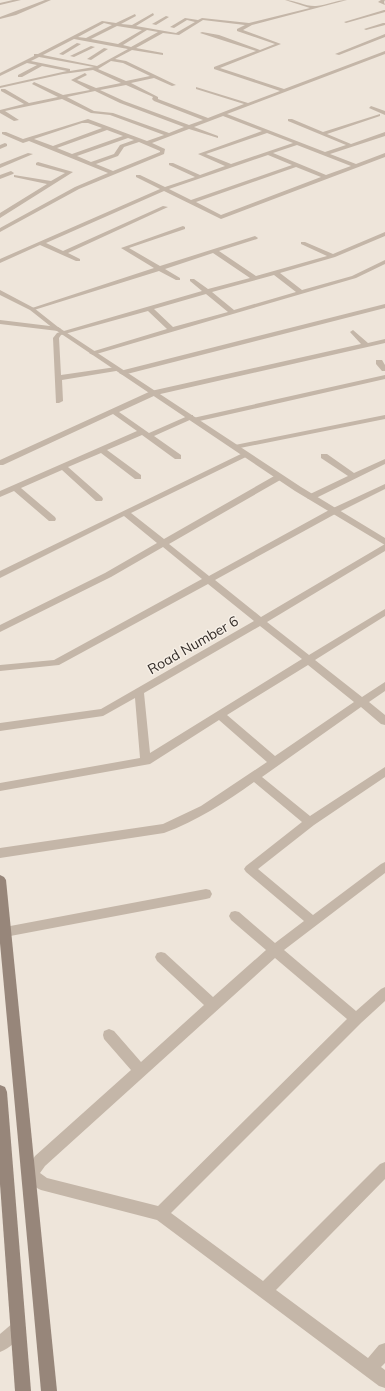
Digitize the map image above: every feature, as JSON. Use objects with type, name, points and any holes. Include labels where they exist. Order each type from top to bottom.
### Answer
[{"type":"main road","points":[[0,880],[49,1391]]},
{"type":"main road","points":[[0,1092],[3,1175],[23,1391]]},
{"type":"street","points":[[0,4],[19,0]]},
{"type":"street","points":[[0,18],[15,14],[13,14],[49,0]]},
{"type":"street","points":[[286,0],[314,7]]},
{"type":"street","points":[[231,32],[250,24],[345,0]]},
{"type":"street","points":[[373,0],[385,4]]},
{"type":"street","points":[[380,2],[385,0]]},
{"type":"street","points":[[317,1],[326,4]]},
{"type":"street","points":[[10,2],[27,8]]},
{"type":"street","points":[[4,10],[13,14]]},
{"type":"street","points":[[346,22],[385,10]]},
{"type":"street","points":[[132,27],[153,14]]},
{"type":"street","points":[[86,40],[135,15]]},
{"type":"street","points":[[154,24],[167,17]]},
{"type":"street","points":[[172,27],[186,19],[199,21]]},
{"type":"street","points":[[2,74],[103,22],[177,34],[199,21],[206,19],[250,24]]},
{"type":"street","points":[[214,25],[220,20]]},
{"type":"street","points":[[140,22],[186,30]]},
{"type":"street","points":[[366,29],[385,24]]},
{"type":"street","points":[[379,25],[385,27]]},
{"type":"street","points":[[108,29],[115,30]]},
{"type":"street","points":[[120,45],[146,29]]},
{"type":"street","points":[[208,29],[200,35],[217,36],[260,51]]},
{"type":"street","points":[[238,30],[279,43],[278,45],[216,68],[286,91]]},
{"type":"street","points":[[1,88],[16,83],[35,81],[96,68],[162,32]]},
{"type":"street","points":[[129,33],[137,34]]},
{"type":"street","points":[[98,34],[105,36]]},
{"type":"street","points":[[217,36],[224,34]]},
{"type":"street","points":[[337,54],[385,35]]},
{"type":"street","points":[[72,37],[161,54]]},
{"type":"street","points":[[120,39],[128,40]]},
{"type":"street","points":[[63,42],[125,52]]},
{"type":"street","points":[[61,54],[79,44]]},
{"type":"street","points":[[356,46],[369,50]]},
{"type":"street","points":[[72,56],[93,47]]},
{"type":"street","points":[[89,59],[106,49]]},
{"type":"street","points":[[45,51],[106,63]]},
{"type":"street","points":[[135,56],[147,51]]},
{"type":"street","points":[[147,144],[381,53]]},
{"type":"street","points":[[36,56],[96,68],[153,95],[156,97],[154,99],[156,100],[208,120]]},
{"type":"street","points":[[124,62],[130,59]]},
{"type":"street","points":[[111,60],[124,62],[174,85]]},
{"type":"street","points":[[25,62],[76,72]]},
{"type":"street","points":[[20,76],[40,64]]},
{"type":"street","points":[[83,71],[85,75],[73,80],[94,90],[109,102],[216,137]]},
{"type":"street","points":[[2,74],[20,76],[35,81],[62,98],[93,112],[111,114],[170,135]]},
{"type":"street","points":[[0,111],[155,76]]},
{"type":"street","points":[[0,80],[16,83]]},
{"type":"street","points":[[1,88],[29,105]]},
{"type":"street","points":[[198,88],[248,104]]},
{"type":"street","points":[[109,102],[111,114]]},
{"type":"street","points":[[371,107],[385,113]]},
{"type":"street","points":[[0,111],[16,120]]},
{"type":"street","points":[[98,124],[98,120],[111,114]]},
{"type":"street","points":[[223,114],[356,166]]},
{"type":"street","points":[[324,133],[378,115]]},
{"type":"street","points":[[290,120],[350,145]]},
{"type":"street","points":[[0,230],[77,188],[162,153],[163,150],[98,124],[88,122],[80,122],[21,141],[4,133]]},
{"type":"street","points":[[53,148],[107,128]]},
{"type":"street","points":[[230,166],[201,154],[268,131]]},
{"type":"street","points":[[325,154],[385,134]]},
{"type":"street","points":[[72,156],[127,136]]},
{"type":"street","points":[[30,138],[113,173]]},
{"type":"street","points":[[91,164],[116,155],[122,146],[139,140]]},
{"type":"street","points":[[0,261],[164,189],[298,143]]},
{"type":"street","points":[[0,167],[30,154]]},
{"type":"street","points":[[268,154],[326,177]]},
{"type":"street","points":[[138,176],[221,217],[385,155]]},
{"type":"street","points":[[0,216],[70,172],[38,164]]},
{"type":"street","points":[[170,164],[200,177]]},
{"type":"street","points":[[191,202],[296,165]]},
{"type":"street","points":[[0,167],[14,174],[51,183]]},
{"type":"street","points":[[0,177],[14,174]]},
{"type":"street","points":[[64,253],[165,207]]},
{"type":"street","points":[[178,279],[124,248],[183,228]]},
{"type":"street","points":[[0,322],[60,331],[149,308],[333,256],[384,236]]},
{"type":"street","points":[[32,309],[255,238]]},
{"type":"street","points":[[40,243],[78,260]]},
{"type":"street","points":[[303,243],[333,256]]},
{"type":"street","points":[[214,251],[255,278]]},
{"type":"street","points":[[93,353],[354,277],[385,262]]},
{"type":"street","points":[[275,272],[302,292]]},
{"type":"street","points":[[192,280],[232,312]]},
{"type":"street","points":[[0,292],[32,309],[60,331],[279,477],[385,542]]},
{"type":"street","points":[[123,373],[385,306]]},
{"type":"street","points":[[149,308],[172,330]]},
{"type":"street","points":[[59,401],[56,338],[60,331]]},
{"type":"street","points":[[353,332],[366,345]]},
{"type":"street","points":[[0,463],[154,393],[385,341]]},
{"type":"street","points":[[379,362],[385,369]]},
{"type":"street","points":[[59,378],[116,369]]},
{"type":"street","points":[[0,494],[102,449],[192,418],[385,377]]},
{"type":"street","points":[[115,412],[178,457]]},
{"type":"street","points":[[235,447],[385,417]]},
{"type":"street","points":[[102,449],[138,477]]},
{"type":"street","points":[[0,575],[245,454]]},
{"type":"street","points":[[324,456],[353,476]]},
{"type":"street","points":[[311,497],[385,461]]},
{"type":"street","points":[[62,466],[99,499]]},
{"type":"street","points":[[0,629],[108,575],[279,477]]},
{"type":"street","points":[[0,668],[56,663],[334,511],[385,486]]},
{"type":"street","points":[[15,487],[52,519]]},
{"type":"street","points":[[125,513],[385,722]]},
{"type":"street","name":"Road Number 6","points":[[0,727],[103,712],[260,622],[385,546]]},
{"type":"street","points":[[0,787],[146,761],[385,612]]},
{"type":"street","points":[[0,853],[164,828],[197,814],[385,686]]},
{"type":"street","points":[[139,692],[146,761]]},
{"type":"street","points":[[220,715],[274,762]]},
{"type":"street","points":[[312,921],[250,869],[310,822],[385,771]]},
{"type":"street","points":[[254,776],[310,822]]},
{"type":"street","points":[[385,867],[275,950],[40,1161],[29,1174],[47,1185],[160,1214],[385,1380]]},
{"type":"street","points":[[5,932],[206,894]]},
{"type":"street","points":[[235,916],[356,1019]]},
{"type":"street","points":[[161,957],[213,1005]]},
{"type":"street","points":[[160,1214],[356,1019],[385,994]]},
{"type":"street","points":[[109,1035],[140,1070]]},
{"type":"street","points":[[264,1291],[385,1169]]},
{"type":"street","points":[[0,1344],[18,1328]]},
{"type":"street","points":[[370,1368],[385,1351]]}]
